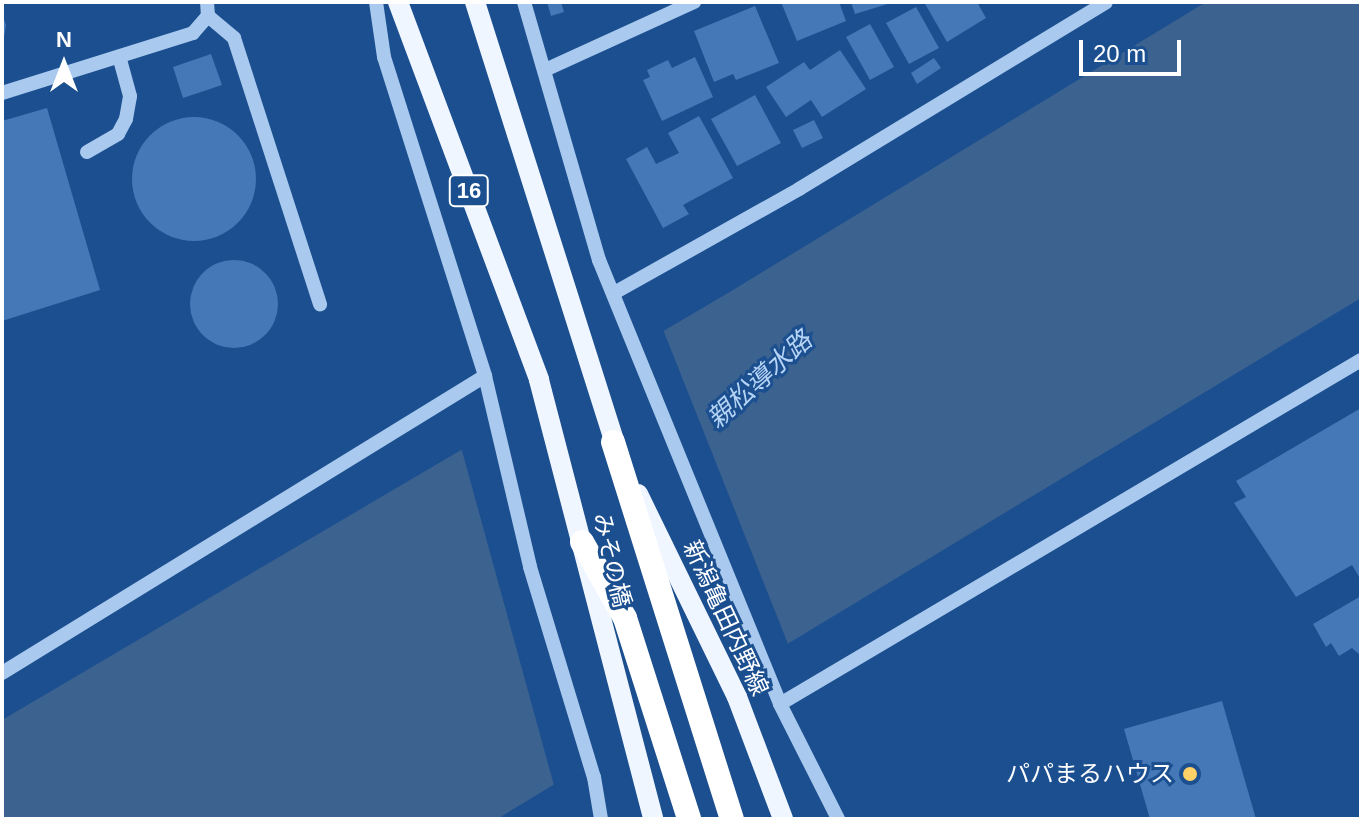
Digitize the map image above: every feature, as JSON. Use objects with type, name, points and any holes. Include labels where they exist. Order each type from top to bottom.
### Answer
[{"type":"highway","points":[[613,442],[732,819]]},
{"type":"highway","points":[[582,542],[625,618],[689,819]]},
{"type":"main road","name":"みその橋","points":[[398,2],[539,380],[653,819]]},
{"type":"main road","name":"16","points":[[475,2],[613,442]]},
{"type":"main road","name":"新潟亀田内野線","points":[[613,442],[737,697],[783,819]]},
{"type":"street","points":[[376,2],[384,57],[485,376],[530,567],[594,777],[601,819]]},
{"type":"street","points":[[524,2],[599,260],[629,327],[780,704],[838,819]]},
{"type":"street","points":[[545,70],[694,2]]},
{"type":"street","points":[[614,293],[799,189],[1106,2]]},
{"type":"street","points":[[2,93],[193,33],[207,9],[234,38],[320,304]]},
{"type":"street","points":[[87,152],[118,134],[126,119],[130,96],[119,56]]},
{"type":"street","points":[[780,704],[1361,360]]},
{"type":"street","points":[[2,673],[485,376]]},
{"type":"water","name":"親松導水路","points":[[1206,2],[1361,2],[1361,298],[497,819],[2,819],[2,720],[728,293]]},
{"type":"pier","points":[[662,327],[790,649],[555,789],[461,447]]},
{"type":"building","points":[[547,2],[561,2],[564,12],[551,16]]},
{"type":"building","points":[[781,2],[839,2],[846,21],[797,41]]},
{"type":"building","points":[[851,2],[891,2],[891,3],[855,14]]},
{"type":"building","points":[[924,2],[977,2],[986,18],[947,42]]},
{"type":"building","points":[[755,6],[779,63],[736,80],[733,74],[714,82],[694,31]]},
{"type":"building","points":[[916,7],[939,48],[909,64],[886,23]]},
{"type":"building","points":[[2,14],[6,25],[2,50]]},
{"type":"building","points":[[870,24],[894,67],[870,80],[846,37]]},
{"type":"building","points":[[840,50],[866,89],[822,117],[811,100],[786,117],[766,87],[804,62],[810,70]]},
{"type":"building","points":[[211,54],[222,85],[183,98],[173,67]]},
{"type":"building","points":[[695,57],[713,97],[662,121],[643,80],[650,77],[647,70],[668,60],[672,68]]},
{"type":"building","points":[[934,58],[941,68],[917,84],[911,73]]},
{"type":"building","points":[[755,95],[781,143],[737,166],[711,119]]},
{"type":"building","points":[[47,108],[100,290],[2,321],[2,121]]},
{"type":"building","points":[[699,116],[733,178],[683,205],[689,214],[663,228],[626,159],[647,147],[656,164],[679,153],[668,133]]},
{"type":"building","points":[[194,117],[218,122],[238,135],[251,155],[256,179],[251,203],[238,223],[218,236],[194,241],[170,236],[150,223],[137,203],[132,179],[137,155],[150,135],[170,122]]},
{"type":"building","points":[[814,120],[823,138],[802,148],[793,130]]},
{"type":"building","points":[[234,260],[251,263],[265,273],[275,287],[278,304],[275,321],[265,335],[251,345],[234,348],[217,345],[203,335],[193,321],[190,304],[193,287],[203,273],[217,263]]},
{"type":"building","points":[[1361,408],[1361,580],[1352,565],[1296,597],[1234,503],[1246,497],[1236,481]]},
{"type":"building","points":[[1361,596],[1361,656],[1352,648],[1339,656],[1331,643],[1326,647],[1313,624]]},
{"type":"building","name":"パパまるハウス","points":[[1222,701],[1256,819],[1150,819],[1124,729]]},
{"type":"place","name":"パパまるハウス","points":[[1190,774]]}]
